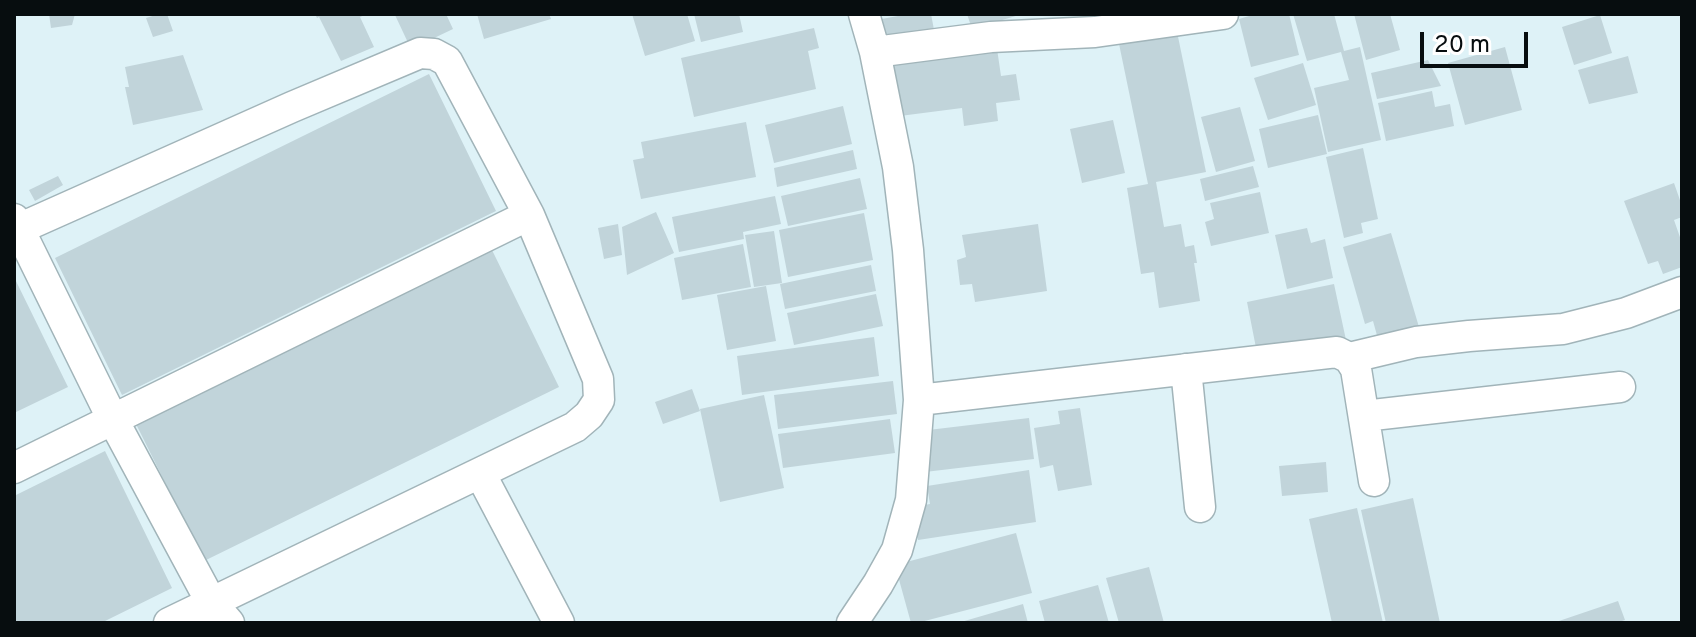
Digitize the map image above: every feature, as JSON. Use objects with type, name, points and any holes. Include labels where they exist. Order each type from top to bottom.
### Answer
[{"type":"street","points":[[852,623],[897,550],[911,500],[919,400],[908,250],[898,167],[875,52],[864,14]]},
{"type":"street","points":[[875,52],[991,37],[1095,32],[1223,14]]},
{"type":"street","points":[[169,623],[220,613],[480,473],[575,427],[589,415],[599,400],[598,379],[529,215],[447,61],[434,54],[420,53],[15,226],[112,418],[220,613]]},
{"type":"street","points":[[14,468],[529,215]]},
{"type":"street","points":[[1349,358],[1416,342],[1563,329],[1626,313],[1682,292]]},
{"type":"street","points":[[919,400],[1337,352],[1349,358],[1356,369],[1374,481]]},
{"type":"street","points":[[1186,369],[1200,507]]},
{"type":"street","points":[[1364,416],[1620,387]]},
{"type":"street","points":[[480,473],[559,623]]},
{"type":"building","points":[[49,14],[75,14],[72,25],[51,28]]},
{"type":"building","points":[[167,14],[173,31],[153,37],[146,18]]},
{"type":"building","points":[[315,14],[367,14],[360,17],[374,47],[341,61]]},
{"type":"building","points":[[397,14],[446,14],[453,29],[411,49]]},
{"type":"building","points":[[477,14],[549,14],[551,19],[484,39]]},
{"type":"building","points":[[632,14],[687,14],[695,41],[645,56]]},
{"type":"building","points":[[694,14],[739,14],[743,32],[701,42]]},
{"type":"building","points":[[931,14],[935,35],[881,45],[876,20]]},
{"type":"building","points":[[967,14],[1019,14],[1019,15],[972,29]]},
{"type":"building","points":[[1256,14],[1289,14],[1299,55],[1251,67],[1239,19]]},
{"type":"building","points":[[1293,14],[1334,14],[1344,51],[1360,47],[1381,140],[1328,152],[1314,88],[1349,80],[1341,52],[1307,61]]},
{"type":"building","points":[[1354,14],[1390,14],[1400,50],[1366,60]]},
{"type":"building","points":[[1600,15],[1612,53],[1574,65],[1562,27]]},
{"type":"building","points":[[1176,27],[1206,172],[1156,182],[1164,227],[1181,224],[1185,247],[1194,245],[1200,301],[1159,308],[1154,272],[1141,274],[1127,188],[1148,184],[1118,39]]},
{"type":"building","points":[[814,28],[819,48],[808,51],[816,89],[694,117],[681,58]]},
{"type":"building","points":[[996,42],[1001,76],[1016,74],[1020,100],[996,103],[998,121],[964,126],[962,108],[892,117],[885,57]]},
{"type":"building","points":[[1505,47],[1522,110],[1465,125],[1448,63]]},
{"type":"building","points":[[183,55],[203,110],[133,125],[125,87],[129,87],[125,67]]},
{"type":"building","points":[[1628,56],[1638,93],[1589,104],[1578,70]]},
{"type":"building","points":[[1428,60],[1441,86],[1377,99],[1371,73]]},
{"type":"building","points":[[1303,63],[1316,105],[1268,120],[1254,78]]},
{"type":"building","points":[[429,74],[496,211],[122,395],[55,258]]},
{"type":"building","points":[[1432,91],[1435,107],[1450,104],[1454,126],[1386,141],[1378,103]]},
{"type":"building","points":[[843,106],[852,144],[774,163],[765,125]]},
{"type":"building","points":[[1240,107],[1255,161],[1216,172],[1201,117]]},
{"type":"building","points":[[1318,115],[1327,154],[1268,168],[1259,129]]},
{"type":"building","points":[[1113,120],[1125,173],[1082,183],[1070,129]]},
{"type":"building","points":[[746,122],[756,177],[641,199],[633,160],[644,158],[641,142]]},
{"type":"building","points":[[1363,148],[1378,219],[1361,223],[1363,233],[1344,238],[1326,157]]},
{"type":"building","points":[[853,150],[857,169],[777,187],[774,168]]},
{"type":"building","points":[[1253,166],[1259,187],[1205,201],[1200,179]]},
{"type":"building","points":[[58,176],[63,185],[35,201],[29,190]]},
{"type":"building","points":[[860,178],[867,209],[788,226],[781,196]]},
{"type":"building","points":[[1674,183],[1682,206],[1682,217],[1674,220],[1682,243],[1682,267],[1663,274],[1658,261],[1648,264],[1624,201]]},
{"type":"building","points":[[1260,192],[1269,233],[1211,246],[1205,222],[1214,219],[1210,203]]},
{"type":"building","points":[[775,196],[781,224],[743,232],[744,239],[679,252],[672,217]]},
{"type":"building","points":[[656,212],[674,253],[627,275],[622,227]]},
{"type":"building","points":[[864,213],[873,260],[788,277],[779,230]]},
{"type":"building","points":[[618,224],[622,255],[604,259],[598,228]]},
{"type":"building","points":[[1038,224],[1047,291],[975,302],[972,284],[960,285],[957,260],[966,257],[962,235]]},
{"type":"building","points":[[1307,228],[1311,243],[1325,239],[1333,278],[1287,289],[1275,235]]},
{"type":"building","points":[[774,231],[782,283],[754,287],[745,235]]},
{"type":"building","points":[[1391,233],[1419,327],[1378,339],[1373,321],[1365,324],[1343,247]]},
{"type":"building","points":[[743,244],[751,287],[682,300],[674,258]]},
{"type":"building","points":[[492,250],[559,387],[204,561],[136,424]]},
{"type":"building","points":[[871,265],[876,291],[785,309],[780,284]]},
{"type":"building","points":[[14,277],[68,387],[14,413]]},
{"type":"building","points":[[1334,284],[1346,340],[1258,358],[1247,302]]},
{"type":"building","points":[[766,286],[776,341],[727,350],[717,295]]},
{"type":"building","points":[[876,294],[883,326],[794,345],[787,313]]},
{"type":"building","points":[[874,337],[879,376],[742,395],[737,356]]},
{"type":"building","points":[[893,381],[897,414],[778,429],[774,395]]},
{"type":"building","points":[[692,389],[700,411],[663,424],[655,402]]},
{"type":"building","points":[[764,395],[784,488],[720,502],[700,409]]},
{"type":"building","points":[[1080,408],[1092,485],[1058,491],[1053,465],[1040,468],[1034,428],[1060,424],[1058,411]]},
{"type":"building","points":[[1029,418],[1034,459],[925,472],[920,431]]},
{"type":"building","points":[[890,419],[895,453],[783,468],[778,434]]},
{"type":"building","points":[[105,451],[172,588],[101,623],[14,623],[14,496]]},
{"type":"building","points":[[1326,462],[1328,492],[1282,496],[1279,466]]},
{"type":"building","points":[[1029,470],[1036,522],[918,540],[913,507],[930,504],[927,486]]},
{"type":"building","points":[[1413,498],[1440,623],[1386,623],[1361,510]]},
{"type":"building","points":[[1357,508],[1383,623],[1332,623],[1309,519]]},
{"type":"building","points":[[1016,533],[1032,593],[911,623],[895,565]]},
{"type":"building","points":[[1149,567],[1164,623],[1119,623],[1106,578]]},
{"type":"building","points":[[1098,585],[1109,623],[1045,623],[1039,601]]},
{"type":"building","points":[[1618,601],[1625,620],[1616,623],[1553,623]]},
{"type":"building","points":[[1023,604],[1028,623],[961,623],[961,622]]}]
